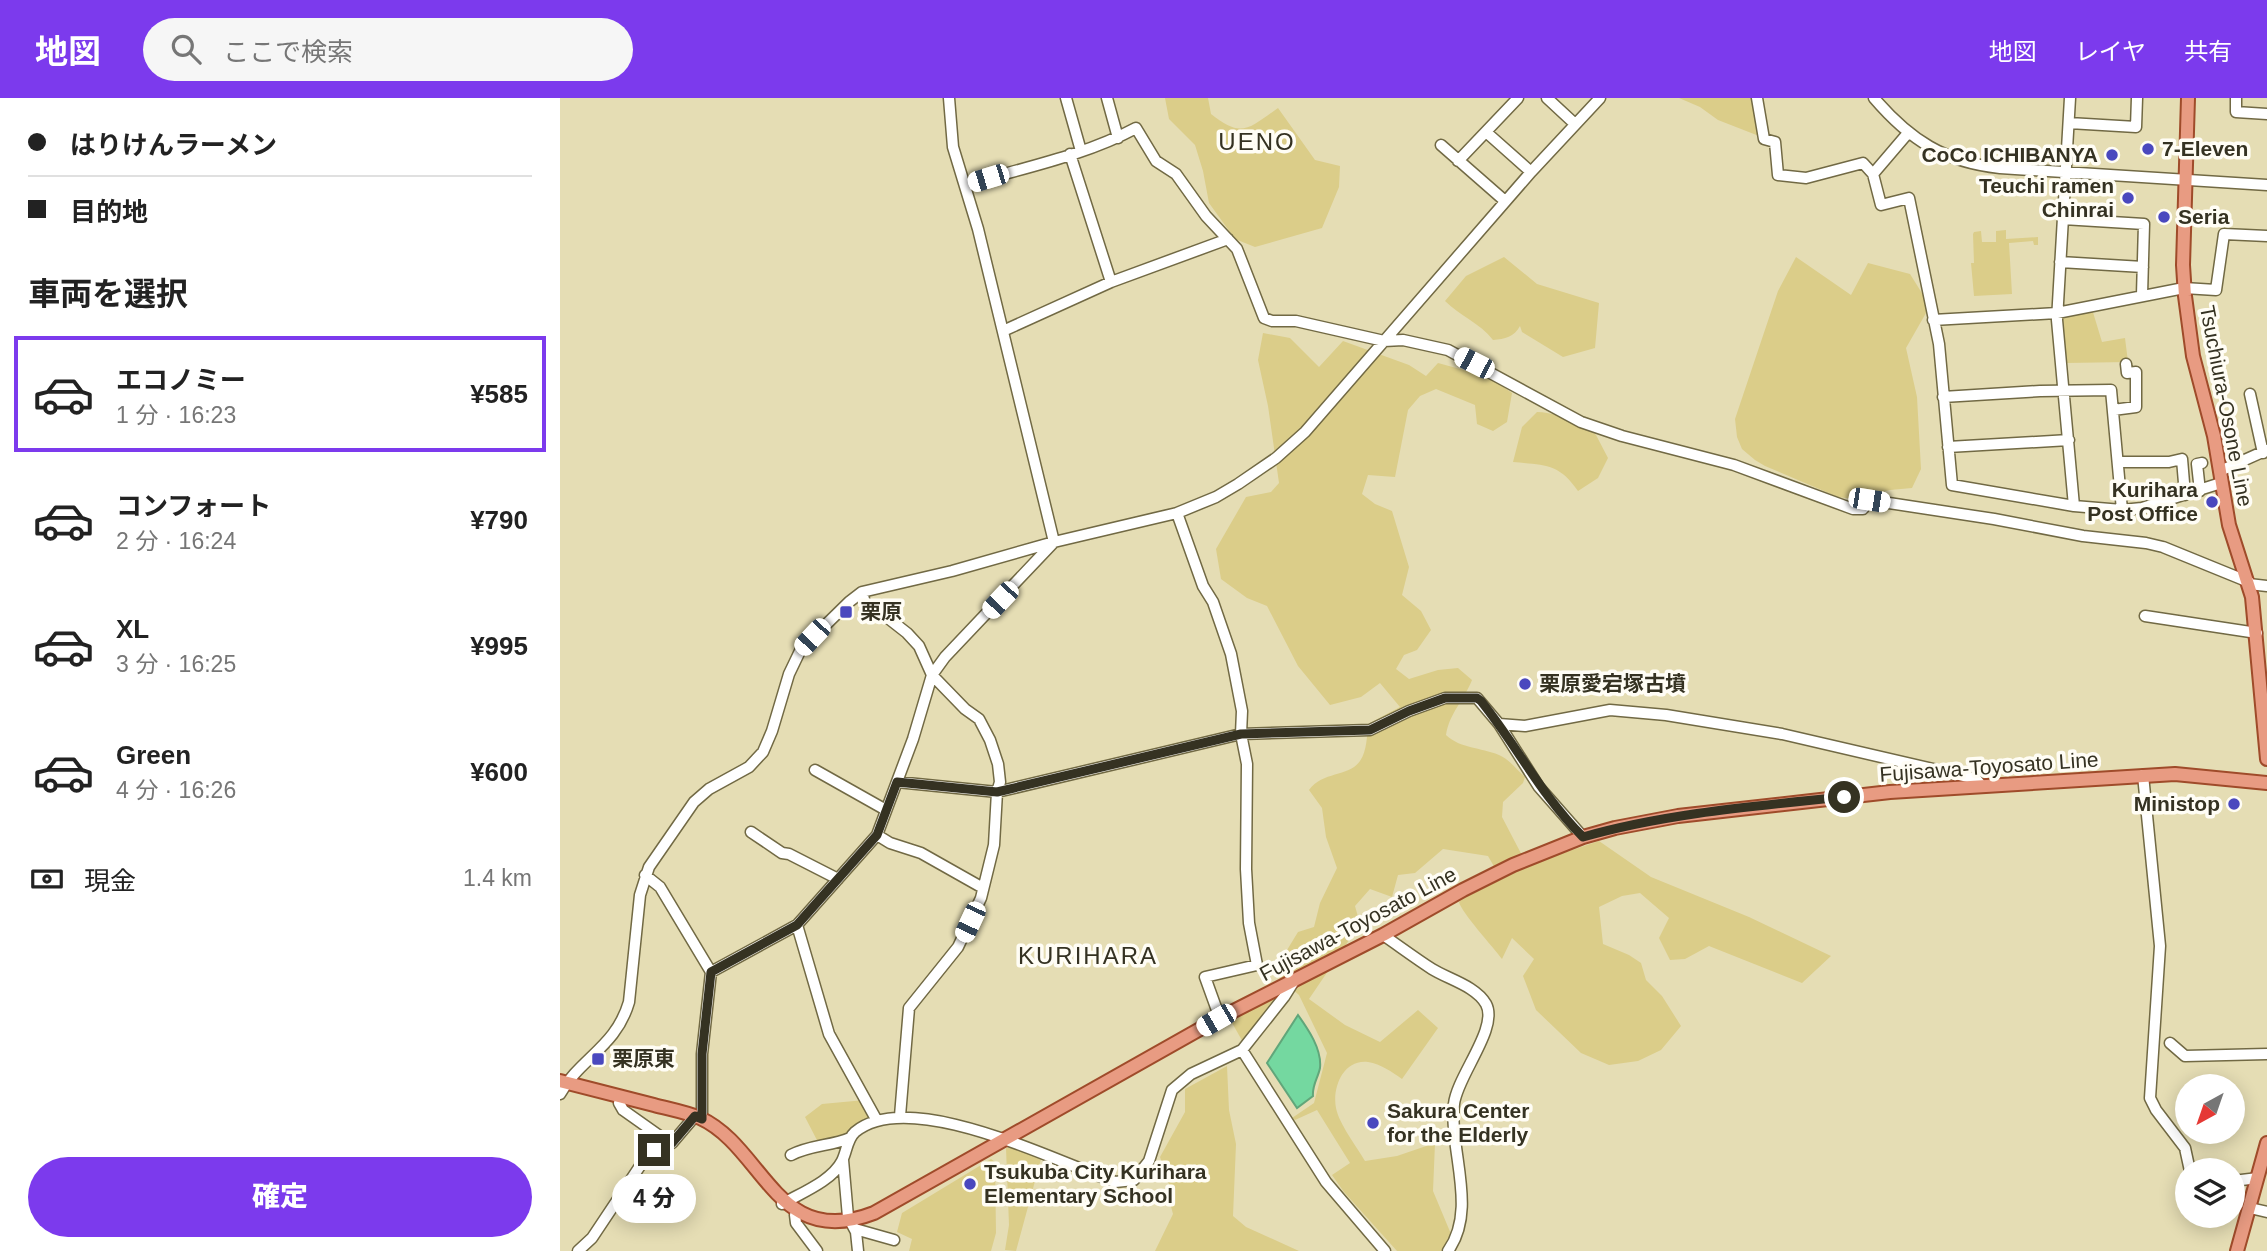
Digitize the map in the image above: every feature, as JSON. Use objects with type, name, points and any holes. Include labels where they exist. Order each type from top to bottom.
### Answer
[{"type":"main road","name":"Tsuchiura-Osone Line","points":[[2189,98],[2184,288],[2193,356],[2214,436],[2229,525],[2249,583],[2257,633],[2267,759]]},
{"type":"main road","name":"Fujisawa-Toyosato Line","points":[[854,1227],[1216,1020],[1513,865],[1583,837],[1615,828],[1691,815],[1890,792],[2175,774],[2267,783]]},
{"type":"main road","points":[[564,1082],[699,1117],[731,1143],[781,1204],[795,1215],[828,1226],[854,1227]]},
{"type":"main road","points":[[2237,1251],[2267,1143]]},
{"type":"street","points":[[949,98],[953,147],[1003,331],[1054,542]]},
{"type":"street","points":[[1066,98],[1081,151]]},
{"type":"street","points":[[1108,98],[1118,138]]},
{"type":"street","points":[[1458,161],[1518,98]]},
{"type":"street","points":[[1547,98],[1575,124]]},
{"type":"street","points":[[560,1094],[564,1082],[613,1035],[624,1018],[629,1002],[640,895],[645,875],[694,802],[709,789],[749,766],[763,752],[792,667],[801,649],[830,619],[862,592],[1177,513],[1216,496],[1276,458],[1306,432],[1505,201],[1600,98]]},
{"type":"street","points":[[1757,98],[1764,139],[1775,142],[1778,175],[1806,178],[1863,163],[1872,174],[1881,205],[1909,198],[1940,351],[1952,485],[2074,506],[2122,510],[2142,508],[2200,491],[2265,451],[2250,394]]},
{"type":"street","points":[[1874,98],[1908,133],[1938,152],[1972,164],[2267,185]]},
{"type":"street","points":[[2070,98],[2057,313],[2074,506]]},
{"type":"street","points":[[2069,123],[2136,128],[2137,98]]},
{"type":"street","points":[[2236,98],[2236,112],[2267,114]]},
{"type":"street","points":[[965,185],[1081,151],[1118,138],[1136,128],[1156,160],[1176,174],[1206,216],[1237,249],[1264,318],[1272,321],[1296,321],[1384,341],[1404,340],[1448,350],[1581,422],[1622,436],[1734,465],[1853,509],[1863,509],[1869,500],[2163,547],[2249,583],[2267,586]]},
{"type":"street","points":[[1486,132],[1531,172]]},
{"type":"street","points":[[1872,174],[1908,133]]},
{"type":"street","points":[[1441,145],[1505,201]]},
{"type":"street","points":[[1070,154],[1111,282]]},
{"type":"street","points":[[2063,219],[2144,224],[2142,295]]},
{"type":"street","points":[[1933,320],[2057,313],[2184,288],[2216,290],[2224,233],[2267,236]]},
{"type":"street","points":[[1003,331],[1111,282],[1228,239]]},
{"type":"street","points":[[2060,262],[2143,267]]},
{"type":"street","points":[[2113,410],[2136,407],[2136,372],[2127,373],[2126,364]]},
{"type":"street","points":[[1943,397],[2111,390],[2122,510]]},
{"type":"street","points":[[1948,447],[2069,440]]},
{"type":"street","points":[[2118,462],[2169,462],[2182,459],[2185,495]]},
{"type":"street","points":[[2200,491],[2197,464],[2202,463]]},
{"type":"street","points":[[1177,513],[1231,654],[1242,711],[1241,734],[1247,764],[1246,869],[1249,923],[1257,965],[1205,977],[1218,1013],[1216,1020]]},
{"type":"street","points":[[711,972],[797,925],[877,835],[913,739],[932,675],[945,657],[1054,542]]},
{"type":"street","points":[[862,592],[867,610],[884,615],[907,633],[919,646],[932,675],[965,709],[979,719],[990,740],[998,764],[1000,782],[994,845],[981,898],[958,947],[909,1008],[900,1116]]},
{"type":"street","points":[[2145,616],[2257,633]]},
{"type":"street","points":[[897,782],[997,792],[1241,734],[1370,730],[1409,711],[1445,698],[1477,698],[1499,724],[1539,787],[1583,837]]},
{"type":"street","points":[[1499,724],[1525,726],[1610,710],[1666,715],[1807,740],[1976,779],[1982,786]]},
{"type":"street","points":[[814,769],[886,810]]},
{"type":"street","points":[[2143,775],[2160,946],[2150,1098],[2185,1148],[2187,1158]]},
{"type":"street","points":[[751,832],[782,853],[838,879]]},
{"type":"street","points":[[877,835],[890,843],[921,853],[983,888]]},
{"type":"street","points":[[621,1097],[619,1103],[623,1110],[672,1143],[699,1117],[702,1054],[711,972],[660,887],[645,875]]},
{"type":"street","points":[[797,925],[829,1034],[876,1119]]},
{"type":"street","points":[[1383,935],[1434,970],[1472,991],[1487,1005],[1489,1020],[1455,1093],[1460,1221],[1458,1236],[1448,1251]]},
{"type":"street","points":[[791,1154],[804,1148],[829,1145],[850,1138],[876,1119],[900,1116],[939,1120],[1006,1140],[1115,1182],[1134,1180],[1149,1161],[1172,1090],[1191,1074],[1242,1051],[1281,1001],[1294,979]]},
{"type":"street","points":[[2170,1043],[2185,1056],[2267,1054]]},
{"type":"street","points":[[1242,1051],[1326,1182],[1385,1251]]},
{"type":"street","points":[[781,1204],[833,1173],[843,1160],[850,1138]]},
{"type":"street","points":[[578,1251],[592,1238],[644,1160],[664,1139]]},
{"type":"street","points":[[843,1160],[848,1217],[854,1227],[858,1251]]},
{"type":"street","points":[[2245,1180],[2258,1178]]},
{"type":"street","points":[[2250,1208],[2267,1212]]},
{"type":"street","points":[[795,1215],[796,1223],[817,1251]]},
{"type":"street","points":[[854,1227],[894,1240]]},
{"type":"street","points":[[592,1238],[595,1251]]},
{"type":"shaded area","points":[[1165,98],[1208,98],[1211,114],[1238,128],[1252,125],[1278,108],[1315,160],[1340,166],[1339,187],[1322,228],[1255,247],[1235,239],[1209,203],[1195,145],[1169,119]]},
{"type":"shaded area","points":[[1679,98],[1754,98],[1759,136],[1718,120],[1700,107]]},
{"type":"shaded area","points":[[2006,230],[2006,239],[2038,237],[2038,245],[2034,245],[2033,241],[2009,243],[2012,294],[1974,296],[1971,263],[1974,263],[1973,234],[1981,231],[1982,242],[1996,242],[1996,231]]},
{"type":"shaded area","points":[[1504,257],[1537,284],[1599,303],[1595,348],[1563,357],[1522,332],[1520,326],[1509,337],[1493,340],[1445,301],[1466,276]]},
{"type":"shaded area","points":[[1796,257],[1851,295],[1868,263],[1910,274],[1930,306],[1906,348],[1917,397],[1921,469],[1912,488],[1890,490],[1854,499],[1838,497],[1765,466],[1742,449],[1737,437],[1735,419],[1778,291]]},
{"type":"shaded area","points":[[2092,309],[2102,342],[2125,338],[2128,362],[2066,363],[2060,318]]},
{"type":"shaded area","points":[[1263,333],[1290,338],[1319,367],[1343,341],[1409,365],[1426,376],[1438,363],[1489,377],[1512,393],[1507,422],[1493,431],[1477,424],[1475,405],[1436,389],[1420,396],[1408,410],[1395,477],[1368,475],[1362,494],[1375,504],[1392,511],[1409,567],[1402,595],[1421,611],[1431,630],[1417,650],[1404,655],[1396,669],[1409,679],[1438,670],[1458,668],[1472,680],[1450,720],[1446,735],[1458,743],[1503,757],[1525,777],[1523,783],[1503,802],[1502,817],[1527,865],[1599,841],[1651,877],[1749,917],[1831,956],[1802,983],[1709,946],[1685,959],[1670,960],[1659,938],[1669,918],[1640,893],[1622,896],[1599,907],[1603,944],[1641,963],[1646,980],[1662,996],[1681,1026],[1661,1050],[1638,1061],[1609,1065],[1581,1053],[1536,1010],[1523,976],[1534,959],[1512,938],[1502,959],[1461,907],[1459,902],[1468,894],[1499,875],[1488,856],[1443,849],[1415,873],[1398,875],[1392,897],[1370,889],[1355,906],[1360,924],[1309,999],[1345,1025],[1380,1042],[1418,1010],[1438,1028],[1402,1079],[1377,1065],[1359,1062],[1341,1076],[1335,1100],[1341,1121],[1365,1161],[1397,1156],[1435,1143],[1433,1191],[1451,1234],[1441,1251],[1397,1251],[1332,1175],[1350,1163],[1317,1110],[1295,1120],[1292,1118],[1314,1103],[1327,1053],[1299,995],[1273,973],[1298,932],[1314,927],[1320,903],[1337,868],[1326,837],[1322,808],[1309,790],[1321,780],[1355,766],[1364,753],[1368,724],[1400,707],[1380,683],[1361,697],[1330,705],[1298,666],[1267,606],[1247,598],[1221,579],[1216,549],[1246,497],[1271,492],[1279,483],[1268,406],[1258,360]]},
{"type":"shaded area","points":[[1537,412],[1580,418],[1596,435],[1608,458],[1598,478],[1578,491],[1557,470],[1542,465],[1513,462],[1522,427]]},
{"type":"shaded area","points":[[1280,993],[1279,997],[1244,1044],[1231,1021]]},
{"type":"shaded area","points":[[1298,1015],[1317,1047],[1320,1068],[1313,1096],[1297,1108],[1267,1063]]},
{"type":"shaded area","points":[[1227,1066],[1229,1110],[1236,1144],[1233,1216],[1246,1227],[1299,1251],[1155,1251],[1173,1214],[1168,1195],[1169,1184],[1160,1157],[1185,1112],[1185,1089]]},
{"type":"shaded area","points":[[865,1100],[871,1120],[848,1135],[819,1144],[805,1117],[822,1104]]},
{"type":"shaded area","points":[[1010,1147],[1041,1159],[1016,1251],[1005,1250],[1009,1225],[1006,1148]]},
{"type":"shaded area","name":"Tsukuba City Kurihara Elementary School","points":[[991,1159],[995,1162],[996,1233],[991,1251],[909,1251],[912,1239],[897,1232],[902,1213]]},
{"type":"place","name":"7-Eleven","points":[[2148,149]]},
{"type":"place","name":"CoCo ICHIBANYA","points":[[2112,155]]},
{"type":"place","name":"Teuchi ramen Chinrai","points":[[2128,198]]},
{"type":"place","name":"Seria","points":[[2164,217]]},
{"type":"place","name":"Kurihara Post Office","points":[[2212,502]]},
{"type":"place","name":"栗原","points":[[846,612]]},
{"type":"place","name":"栗原愛宕塚古墳","points":[[1525,684]]},
{"type":"place","name":"Ministop","points":[[2234,804]]},
{"type":"place","name":"栗原東","points":[[598,1059]]},
{"type":"place","name":"Sakura Center for the Elderly","points":[[1373,1123]]},
{"type":"place","name":"Tsukuba City Kurihara Elementary School","points":[[970,1184]]},
{"type":"district","name":"UENO","points":[[1257,142]]},
{"type":"district","name":"KURIHARA","points":[[1088,956]]},
{"type":"route","points":[[654,1150],[664,1139],[672,1143],[695,1116],[702,1119],[702,1054],[711,972],[797,925],[877,835],[897,782],[997,792],[1241,734],[1370,730],[1409,711],[1445,698],[1477,698],[1499,724],[1539,787],[1583,837],[1615,828],[1678,817],[1844,797]]}]
